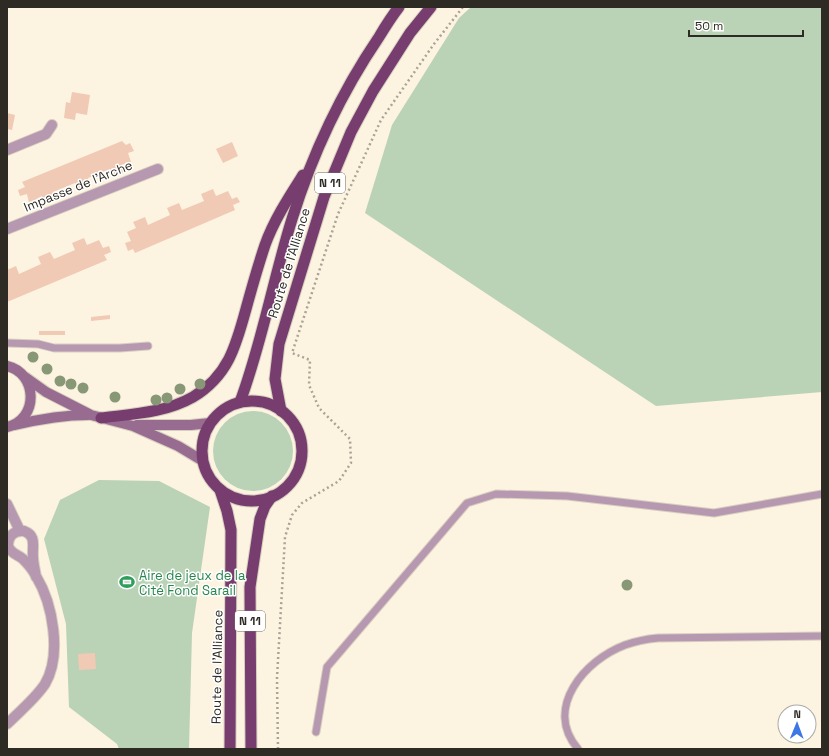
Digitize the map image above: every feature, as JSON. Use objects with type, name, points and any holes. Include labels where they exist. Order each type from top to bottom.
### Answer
[{"type":"highway","name":"Route de l'Alliance","points":[[240,402],[250,375],[292,218],[313,161],[362,61],[399,7]]},
{"type":"highway","name":"Route de l'Alliance","points":[[281,411],[275,379],[279,344],[324,197],[351,132],[373,91],[410,33],[431,7]]},
{"type":"highway","points":[[96,417],[144,412],[169,407],[192,397],[217,378],[228,362],[237,342],[256,274],[272,228],[291,193],[313,161]]},
{"type":"highway","points":[[253,401],[265,403],[281,411],[287,415],[295,425],[300,437],[302,449],[301,462],[297,474],[290,484],[280,493],[256,501],[243,500],[220,490],[205,470],[203,461],[202,446],[204,434],[210,423],[218,414],[229,406],[240,402],[253,401]]},
{"type":"highway","name":"Route de l'Alliance","points":[[220,490],[231,530],[230,749]]},
{"type":"highway","name":"N 11","points":[[251,749],[250,587],[260,518],[265,506],[272,496]]},
{"type":"main road","points":[[8,364],[22,373],[32,392],[31,402],[27,412],[20,420],[9,426]]},
{"type":"main road","points":[[25,377],[46,392],[96,417]]},
{"type":"main road","points":[[9,426],[58,416],[69,415],[96,417],[133,426],[178,446],[203,461]]},
{"type":"main road","points":[[133,426],[191,425],[210,423]]},
{"type":"street","points":[[7,150],[46,134],[52,125]]},
{"type":"street","name":"Impasse de l'Arche","points":[[7,229],[158,168]]},
{"type":"street","points":[[7,504],[20,530]]},
{"type":"street","points":[[7,724],[34,697],[44,684],[53,663],[54,653],[53,627],[44,593],[36,577],[25,562],[13,554],[8,546],[8,536],[20,530],[27,532],[32,537],[36,577]]},
{"type":"street","points":[[18,556],[28,555],[34,547]]},
{"type":"lane","points":[[7,343],[38,344],[54,348],[120,348],[148,346]]},
{"type":"lane","points":[[316,732],[327,667],[467,503],[496,494],[567,496],[714,513],[822,494]]},
{"type":"lane","points":[[578,749],[570,737],[566,725],[565,711],[570,692],[577,680],[587,670],[606,654],[624,645],[639,640],[658,638],[822,636]]},
{"type":"path","points":[[278,749],[277,678],[285,537],[292,515],[302,502],[339,481],[351,463],[350,439],[319,408],[309,385],[310,360],[292,353],[338,214],[382,120],[434,44],[463,7]]},
{"type":"green space","points":[[471,7],[822,7],[822,392],[656,406],[365,213],[392,125],[459,18]]},
{"type":"green space","points":[[245,411],[261,411],[282,422],[293,443],[293,459],[282,480],[261,491],[245,491],[231,485],[224,480],[219,473],[213,459],[213,443],[219,429],[224,422],[231,417]]},
{"type":"green space","name":"Aire de jeux de la Cité Fond Sarail","points":[[99,480],[159,481],[210,507],[192,633],[189,749],[119,749],[117,744],[69,707],[66,624],[44,539],[60,500]]},
{"type":"building","points":[[72,92],[90,95],[87,115],[76,113],[75,120],[64,118],[66,102],[70,103]]},
{"type":"building","points":[[7,113],[15,115],[12,130],[7,129]]},
{"type":"building","points":[[122,141],[126,145],[130,143],[134,151],[128,153],[131,162],[121,165],[125,172],[113,176],[110,169],[88,178],[91,186],[78,191],[75,183],[53,192],[57,199],[45,204],[42,196],[29,203],[27,194],[20,196],[18,190],[25,187],[22,182]]},
{"type":"building","points":[[232,142],[238,156],[223,163],[216,149]]},
{"type":"building","points":[[213,189],[216,196],[228,191],[232,199],[237,197],[240,202],[233,205],[235,210],[135,253],[133,249],[128,251],[125,243],[131,241],[127,232],[136,228],[133,222],[145,217],[148,225],[170,215],[167,208],[179,203],[182,210],[204,201],[201,194]]},
{"type":"building","points":[[84,238],[87,245],[99,240],[103,248],[109,246],[111,252],[104,255],[107,260],[7,302],[7,270],[16,266],[19,274],[41,264],[38,257],[50,252],[54,259],[75,250],[72,243]]},
{"type":"building","points":[[110,315],[110,319],[91,321],[91,317]]},
{"type":"building","points":[[39,331],[65,331],[65,335],[39,335]]},
{"type":"building","points":[[95,653],[96,669],[79,670],[78,654]]},
{"type":"place","name":"Aire de jeux de la Cité Fond Sarail","points":[[127,582]]}]
